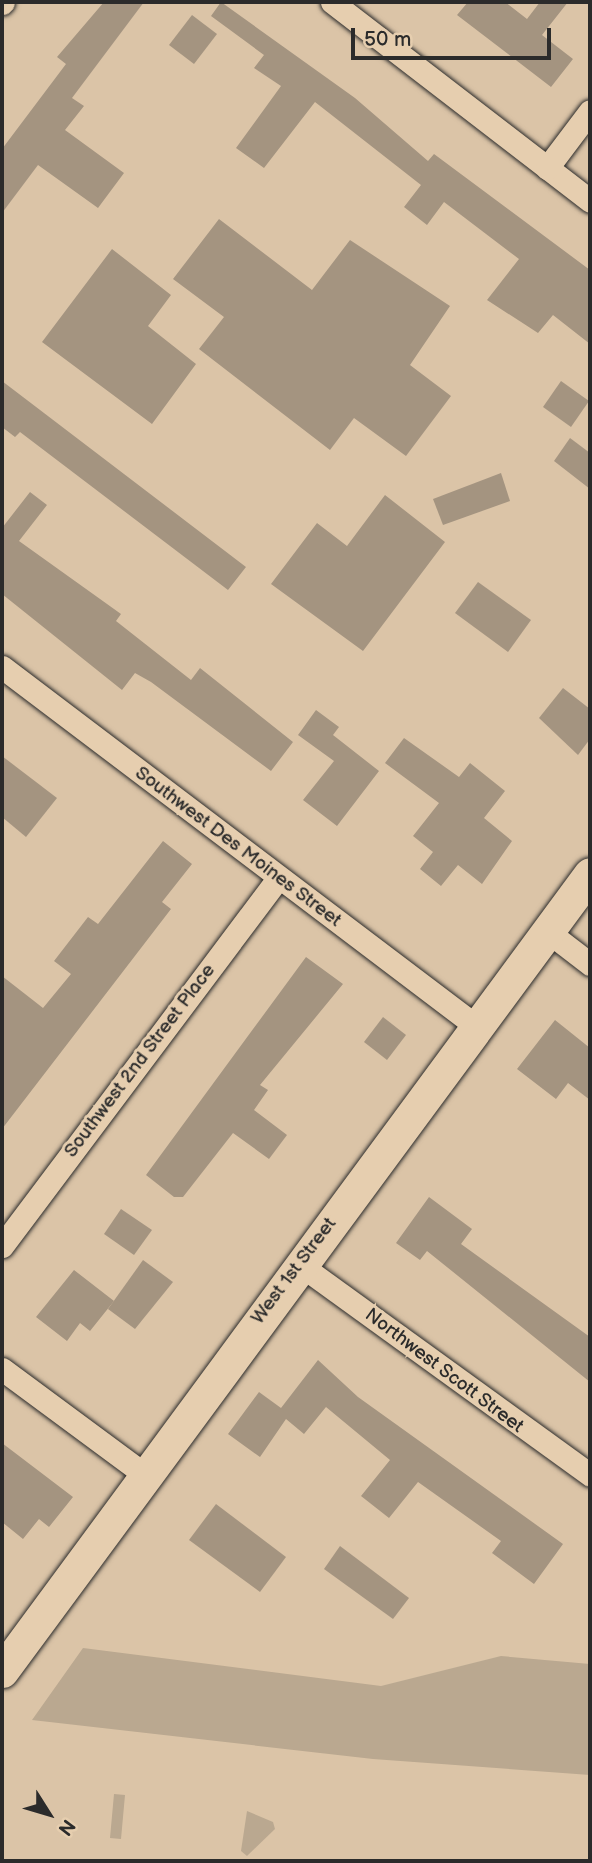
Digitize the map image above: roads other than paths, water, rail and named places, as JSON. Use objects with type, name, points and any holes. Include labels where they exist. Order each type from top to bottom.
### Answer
[{"type":"main road","name":"West 1st Street","points":[[2,1671],[144,1474],[590,874]]},
{"type":"street","points":[[332,2],[590,201]]},
{"type":"street","points":[[547,168],[590,111]]},
{"type":"street","name":"Southwest Des Moines Street","points":[[2,667],[476,1026]]},
{"type":"street","name":"Southwest 2nd Street Place","points":[[2,1246],[278,878]]},
{"type":"street","points":[[547,931],[590,964]]},
{"type":"street","name":"Northwest Scott Street","points":[[299,1264],[590,1475]]},
{"type":"street","points":[[2,1369],[144,1474]]}]
